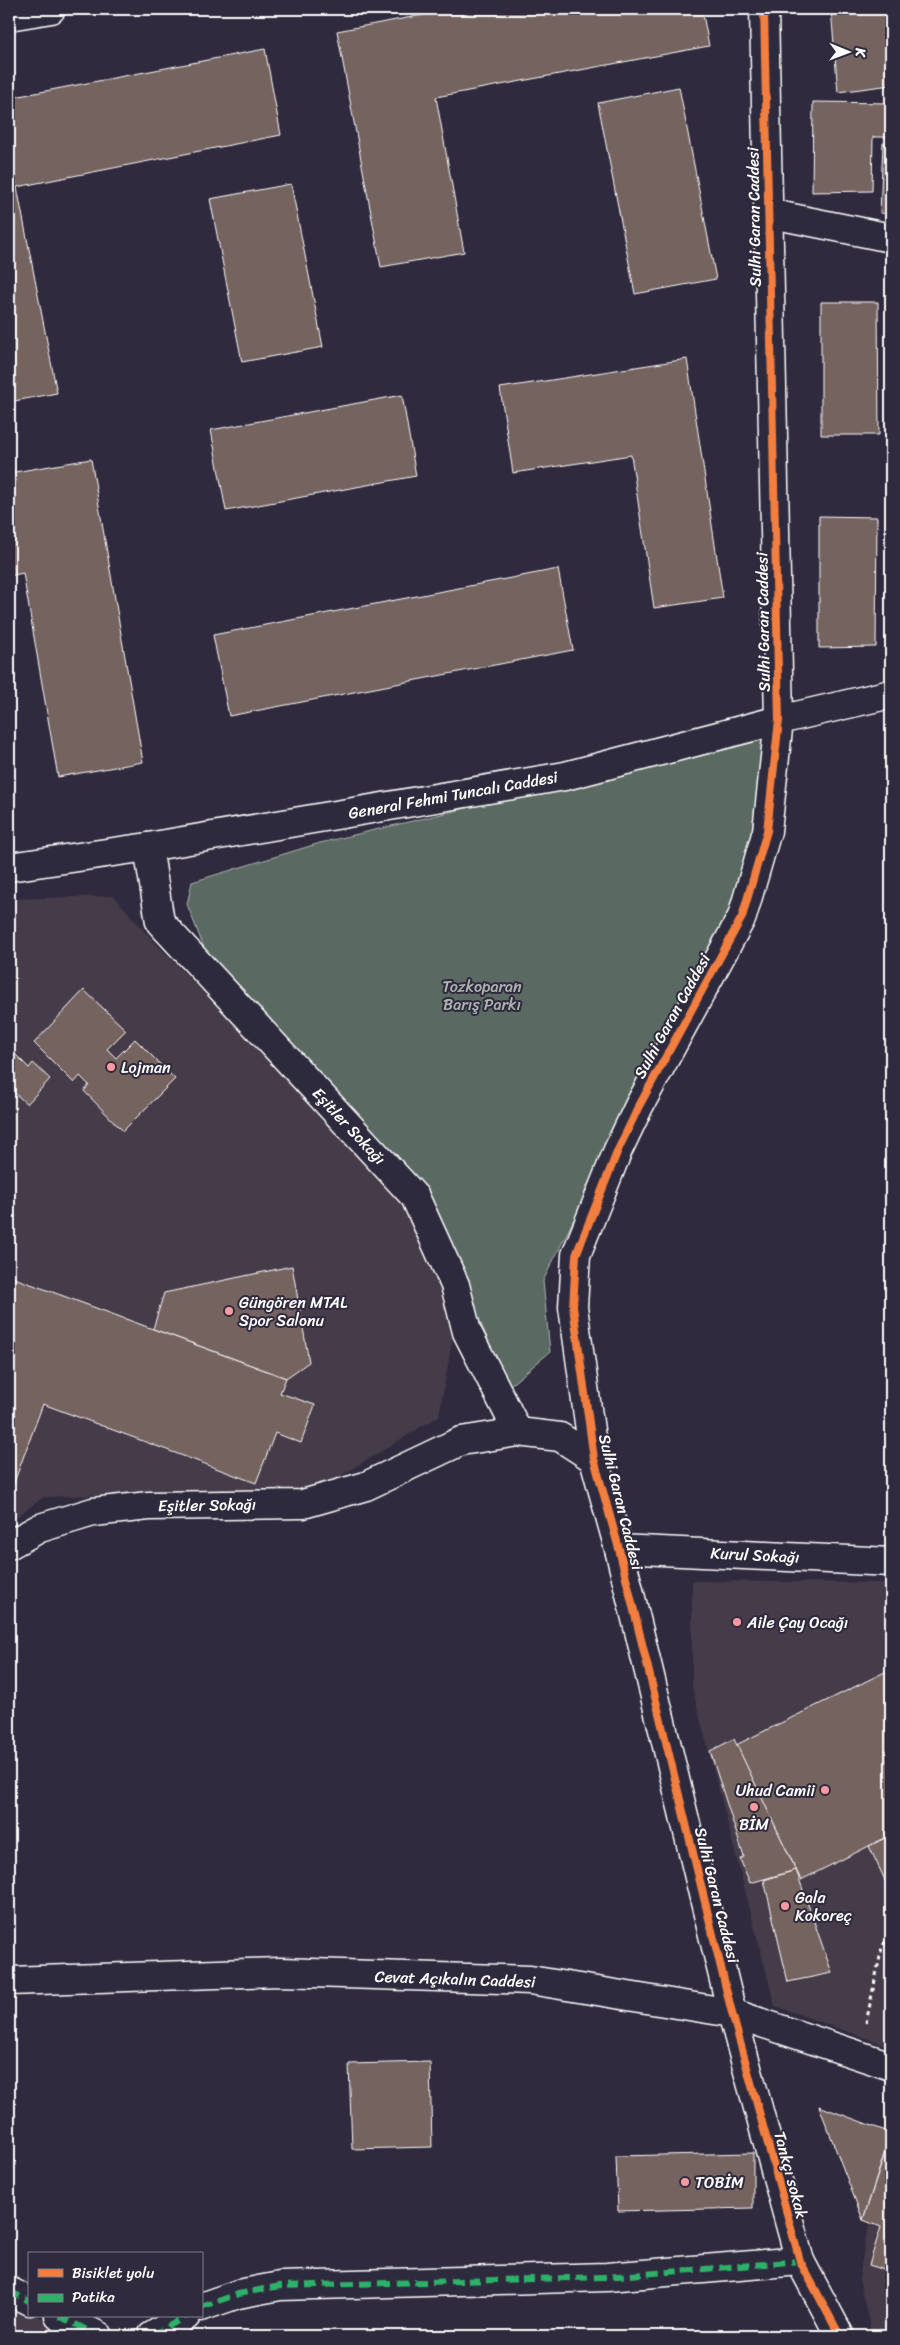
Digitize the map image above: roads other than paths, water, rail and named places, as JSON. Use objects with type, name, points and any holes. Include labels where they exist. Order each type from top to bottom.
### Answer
[{"type":"street","points":[[9,16],[51,9]]},
{"type":"street","name":"Sulhi Garan Caddesi","points":[[732,2013],[619,1548],[594,1459],[573,1307],[576,1255],[618,1150],[639,1106],[742,917],[767,831],[779,720],[764,9]]},
{"type":"street","points":[[768,213],[891,238]]},
{"type":"street","name":"General Fehmi Tuncalı Caddesi","points":[[9,867],[148,847],[564,776],[779,720],[891,694]]},
{"type":"street","name":"Eşitler Sokağı","points":[[148,847],[160,922],[414,1196],[455,1285],[467,1332],[518,1432]]},
{"type":"street","name":"Eşitler Sokağı","points":[[9,1545],[40,1528],[94,1512],[149,1506],[303,1504],[366,1486],[461,1441],[518,1432],[560,1437],[594,1459]]},
{"type":"street","name":"Kurul Sokağı","points":[[619,1548],[891,1562]]},
{"type":"street","name":"Cevat Açıkalın Caddesi","points":[[9,1981],[280,1972],[530,1980],[732,2013],[891,2066]]},
{"type":"street","name":"Tankçı sokak","points":[[732,2013],[800,2261],[840,2336]]},
{"type":"street","points":[[202,2308],[238,2294],[280,2286],[607,2277],[800,2261]]},
{"type":"street","points":[[9,2292],[28,2301]]},
{"type":"street","points":[[63,2318],[99,2336]]},
{"type":"street","points":[[152,2336],[183,2318]]},
{"type":"place","name":"Lojman","points":[[111,1067]]},
{"type":"place","name":"Güngören MTAL Spor Salonu","points":[[229,1311]]},
{"type":"place","name":"Aile Çay Ocağı","points":[[737,1622]]},
{"type":"place","name":"Uhud Camii","points":[[825,1790]]},
{"type":"place","name":"BİM","points":[[754,1807]]},
{"type":"place","name":"Gala Kokoreç","points":[[785,1906]]},
{"type":"place","name":"TOBİM","points":[[685,2182]]},
{"type":"park label","name":"Tozkoparan Barış Parkı","points":[[482,995]]}]
